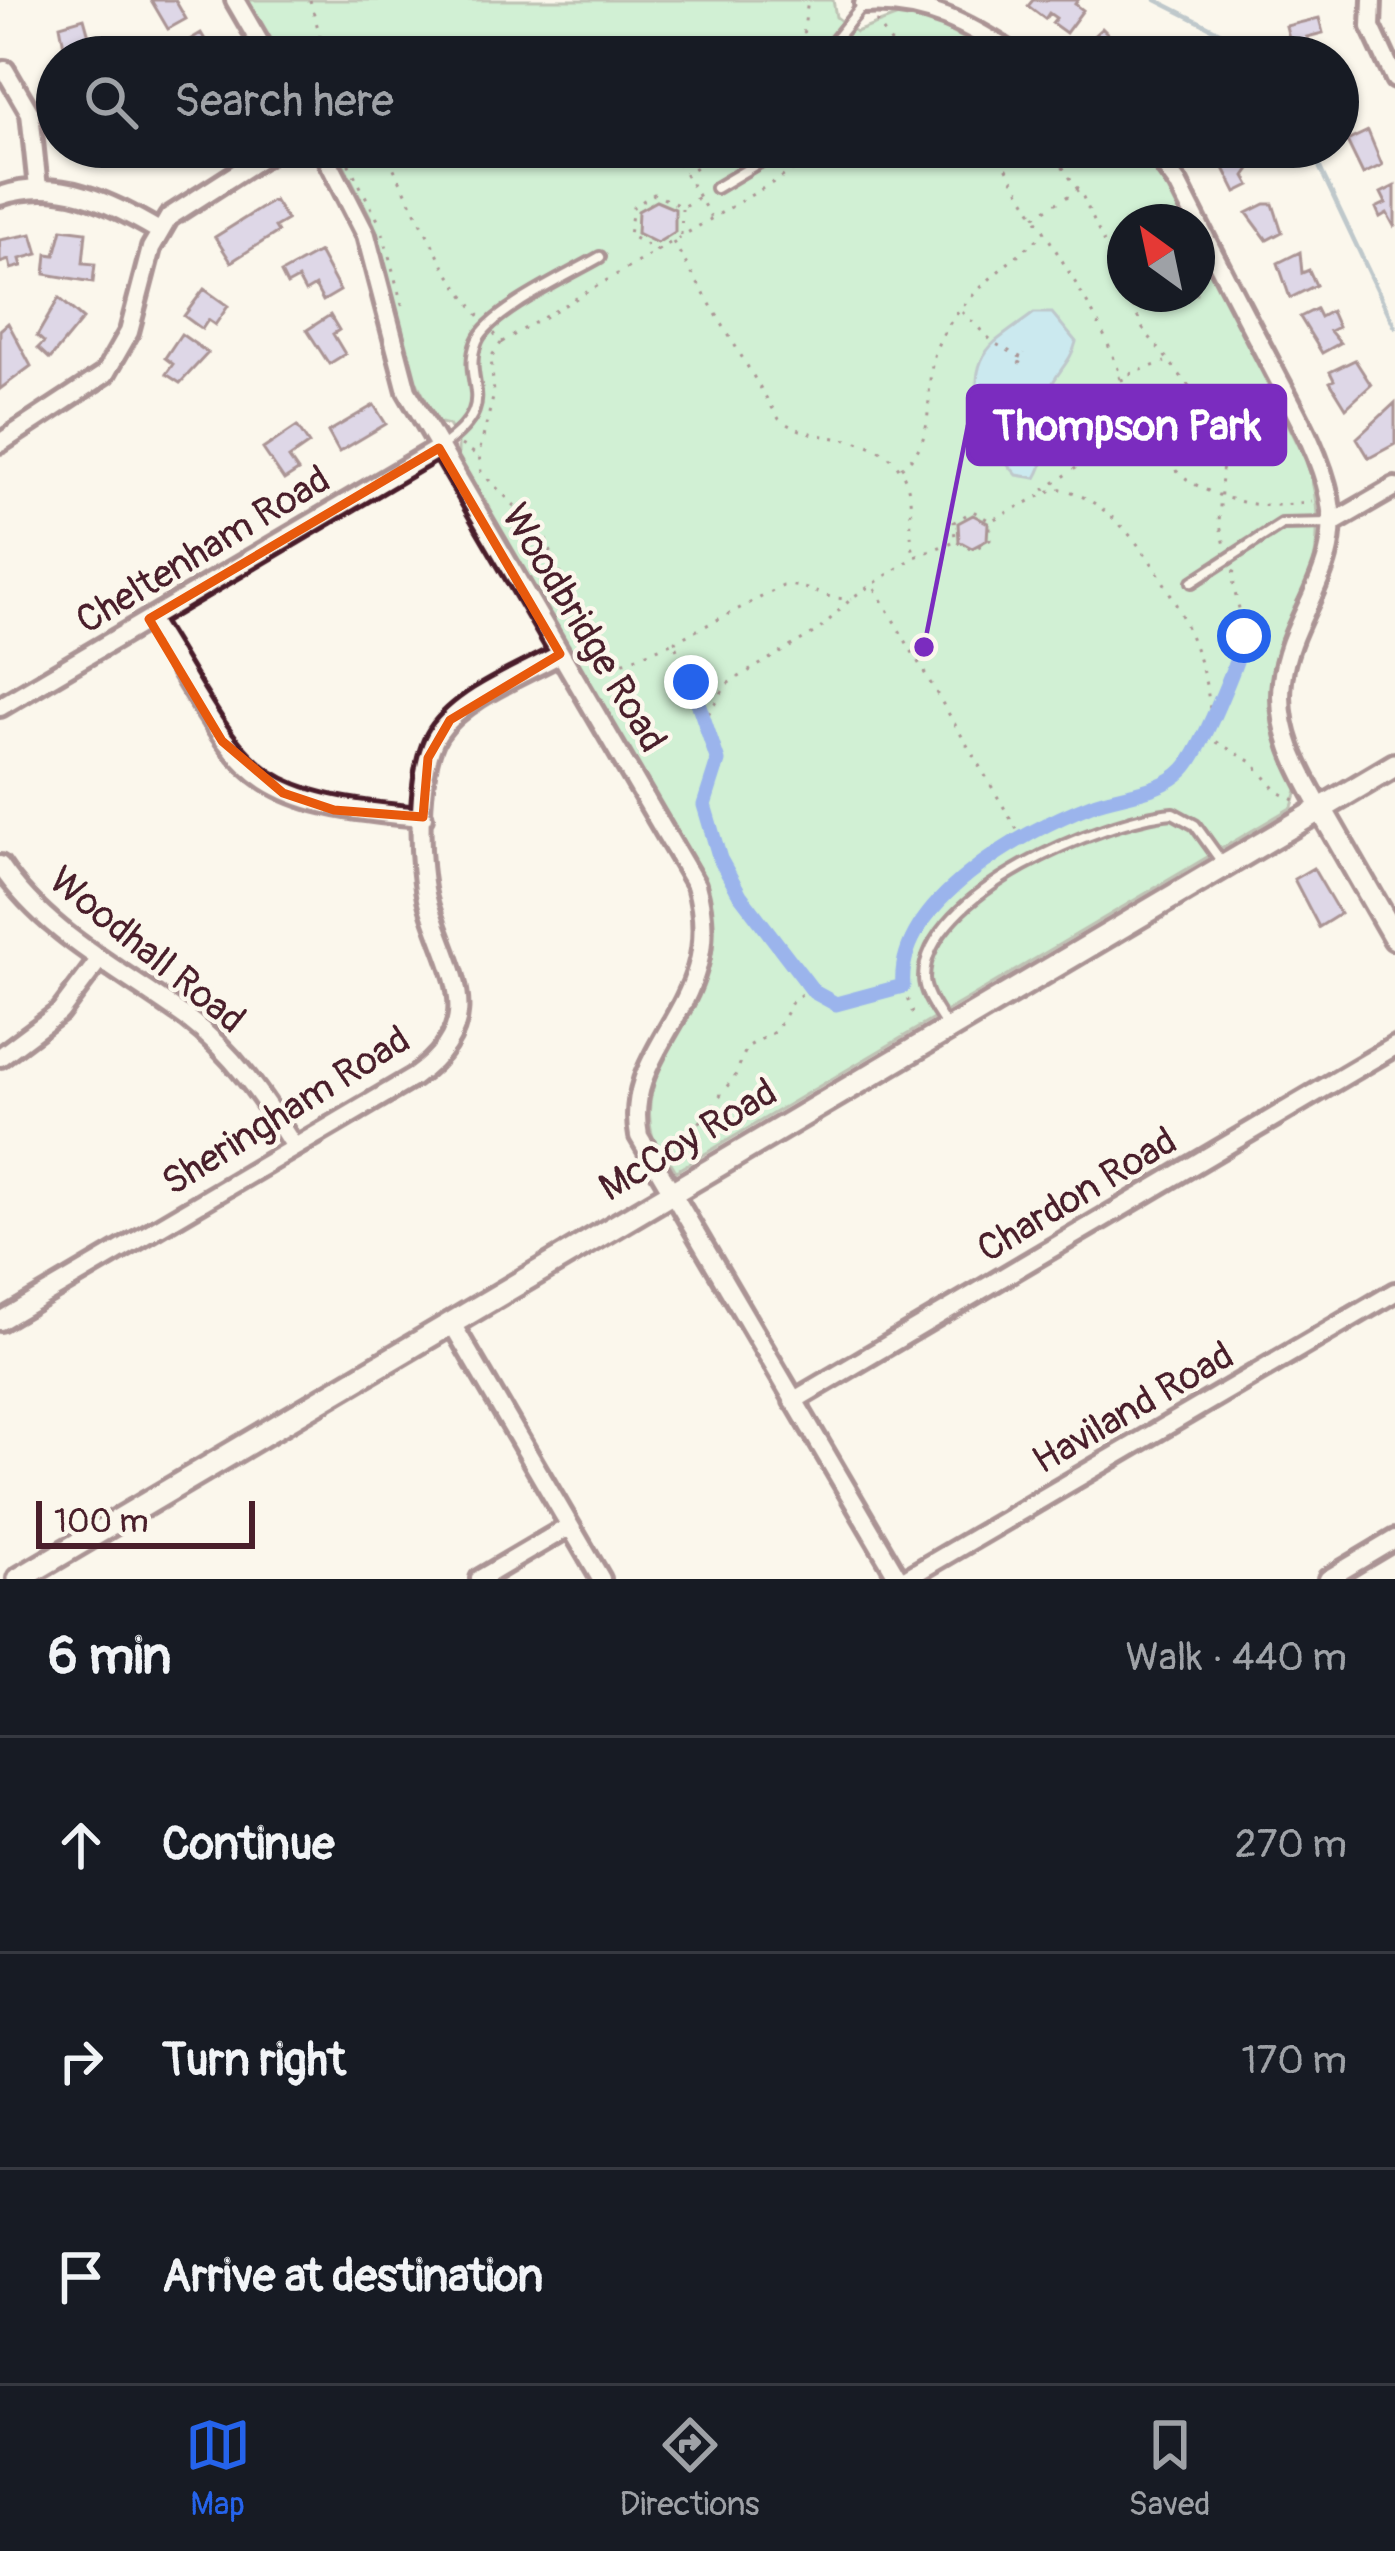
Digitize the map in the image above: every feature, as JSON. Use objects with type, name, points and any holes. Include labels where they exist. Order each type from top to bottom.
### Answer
[{"type":"main road","name":"McCoy Road","points":[[19,1579],[1395,765]]},
{"type":"main road","points":[[1321,809],[1395,938]]},
{"type":"street","points":[[235,0],[256,36]]},
{"type":"street","points":[[863,4],[903,1],[937,11],[981,36]]},
{"type":"street","points":[[1370,5],[1371,27],[1395,79]]},
{"type":"street","points":[[5,70],[30,113],[38,188]]},
{"type":"street","points":[[0,443],[105,374],[129,332],[159,231],[191,198],[242,168]]},
{"type":"street","name":"Woodbridge Road","points":[[332,168],[366,235],[395,361],[446,443],[560,653],[683,858],[704,911],[702,964],[644,1078],[637,1106],[639,1136],[902,1579]]},
{"type":"street","points":[[1168,168],[1305,431],[1329,497],[1331,524],[1322,580],[1284,667],[1281,693],[1289,747],[1321,809]]},
{"type":"street","points":[[0,196],[38,188],[105,199],[159,231]]},
{"type":"street","name":"Cheltenham Road","points":[[0,707],[446,443]]},
{"type":"street","points":[[1331,524],[1395,487]]},
{"type":"street","points":[[149,619],[222,741],[257,776],[283,793],[334,809],[423,817]]},
{"type":"street","name":"Sheringham Road","points":[[0,1322],[414,1077],[451,1037],[460,1002],[458,979],[426,893],[423,817],[428,758],[450,720],[560,653]]},
{"type":"street","name":"Woodhall Road","points":[[0,865],[38,912],[214,1041],[254,1085],[294,1147]]},
{"type":"street","points":[[0,1057],[60,1012],[99,960]]},
{"type":"street","name":"Chardon Road","points":[[793,1401],[1395,1046]]},
{"type":"street","name":"Haviland Road","points":[[902,1579],[1395,1292]]},
{"type":"street","points":[[451,1322],[602,1579]]},
{"type":"street","points":[[480,1579],[570,1526]]},
{"type":"street","points":[[1328,1579],[1395,1539]]},
{"type":"lane","points":[[839,36],[863,4]]},
{"type":"lane","points":[[716,188],[750,168]]},
{"type":"lane","points":[[446,443],[465,428],[476,405],[474,353],[487,326],[600,256]]},
{"type":"lane","points":[[1192,582],[1228,554],[1282,524],[1331,524]]},
{"type":"lane","points":[[948,1029],[923,980],[928,958],[968,909],[1025,863],[1091,833],[1173,813],[1195,824],[1224,866]]},
{"type":"path","points":[[310,0],[320,36]]},
{"type":"path","points":[[803,36],[808,0]]},
{"type":"path","points":[[863,4],[886,36]]},
{"type":"path","points":[[351,168],[382,230],[403,313]]},
{"type":"path","points":[[394,168],[450,278],[501,343]]},
{"type":"path","points":[[681,168],[712,218]]},
{"type":"path","points":[[685,174],[695,168]]},
{"type":"path","points":[[797,168],[501,343],[491,357],[494,394],[478,456],[487,483],[548,542],[586,640],[599,657],[623,664],[779,587],[800,585],[828,598],[853,598]]},
{"type":"path","points":[[1006,168],[1099,325],[1141,424],[1175,472],[1222,496],[1263,508],[1317,500]]},
{"type":"path","points":[[914,1016],[903,986],[904,954],[924,919],[971,873],[1022,838],[1085,808],[1168,782],[1189,765],[1244,636],[1219,529],[1225,444],[1217,421],[1130,308],[1079,189],[1064,168]]},
{"type":"path","points":[[1034,217],[1079,189]]},
{"type":"path","points":[[658,251],[629,235],[633,208],[654,194],[682,206]]},
{"type":"path","points":[[682,206],[698,197]]},
{"type":"path","points":[[681,237],[682,206]]},
{"type":"path","points":[[899,469],[926,437],[929,369],[942,336],[1044,234]]},
{"type":"path","points":[[673,242],[779,419],[806,433],[866,442],[899,469],[910,493],[915,557]]},
{"type":"path","points":[[961,312],[994,343],[1021,358]]},
{"type":"path","points":[[1118,378],[1167,361]]},
{"type":"path","points":[[990,521],[1141,424]]},
{"type":"path","points":[[446,443],[478,456]]},
{"type":"path","points":[[1037,494],[1056,488],[1081,495],[1129,535],[1187,629],[1203,670],[1210,714]]},
{"type":"path","points":[[955,541],[954,522],[973,511],[990,521]]},
{"type":"path","points":[[702,726],[722,689],[827,625],[853,598],[915,557],[955,541],[973,550],[990,540],[990,521]]},
{"type":"path","points":[[874,587],[1022,838]]},
{"type":"path","points":[[674,642],[718,766],[704,805],[720,859],[740,895],[822,1000],[836,1004],[903,986]]},
{"type":"path","points":[[1204,736],[1252,762],[1278,792],[1295,800]]},
{"type":"path","points":[[670,1165],[679,1133],[695,1129],[735,1076],[747,1047],[776,1031],[792,1002],[810,987]]},
{"type":"path","points":[[705,1115],[717,1139]]},
{"type":"highlighted area","points":[[439,448],[560,654],[450,720],[428,758],[423,817],[334,810],[283,793],[222,741],[149,619]]},
{"type":"green space","points":[[248,0],[833,0],[836,17],[856,32],[911,11],[959,36],[269,36]]},
{"type":"green space","points":[[346,168],[1158,168],[1178,204],[1107,204],[1107,312],[1215,312],[1215,277],[1310,474],[1317,519],[1314,563],[1277,648],[1270,689],[1273,729],[1298,787],[1292,807],[676,1171],[671,1163],[665,1166],[650,1127],[652,1091],[700,990],[712,953],[713,911],[696,863],[458,459],[458,441],[449,425],[437,422],[412,373],[374,224]]},
{"type":"water","points":[[1034,313],[1052,313],[1076,342],[1048,393],[1044,456],[1036,478],[1017,475],[1006,462],[987,429],[977,392],[984,357],[995,342]]},
{"type":"building","points":[[151,0],[175,0],[186,19],[168,29]]},
{"type":"building","points":[[1033,0],[1078,0],[1075,4],[1083,10],[1066,33],[1052,23],[1056,18],[1049,13],[1045,19],[1028,6]]},
{"type":"building","points":[[84,18],[89,36],[62,36],[60,25]]},
{"type":"building","points":[[1319,18],[1323,33],[1289,36],[1286,26]]},
{"type":"building","points":[[1368,131],[1382,165],[1363,174],[1359,166],[1359,135]]},
{"type":"building","points":[[1224,168],[1251,168],[1245,176],[1250,185],[1236,192]]},
{"type":"building","points":[[1395,186],[1394,226],[1387,213],[1380,217],[1376,208],[1386,203],[1381,193]]},
{"type":"building","points":[[274,200],[287,220],[275,227],[278,232],[231,262],[215,237]]},
{"type":"building","points":[[656,201],[675,209],[675,232],[657,243],[637,233],[638,211]]},
{"type":"building","points":[[1273,204],[1282,232],[1267,240],[1247,213]]},
{"type":"building","points":[[62,229],[86,232],[83,263],[95,264],[93,282],[45,274],[47,254],[55,255]]},
{"type":"building","points":[[32,234],[38,254],[20,259],[22,266],[11,269],[9,260],[0,263],[0,240]]},
{"type":"building","points":[[319,252],[340,291],[323,301],[315,286],[305,292],[298,279],[287,285],[281,273]]},
{"type":"building","points":[[1300,252],[1302,273],[1309,270],[1316,285],[1290,298],[1278,263]]},
{"type":"building","points":[[204,289],[228,306],[215,325],[208,320],[202,329],[184,316]]},
{"type":"building","points":[[59,298],[83,319],[50,359],[38,348],[44,342],[37,336]]},
{"type":"building","points":[[1316,309],[1320,317],[1331,311],[1338,327],[1330,331],[1340,343],[1322,353],[1300,317]]},
{"type":"building","points":[[330,315],[339,330],[333,334],[345,354],[329,364],[307,330]]},
{"type":"building","points":[[8,323],[31,366],[0,389],[0,330]]},
{"type":"building","points":[[181,334],[208,353],[180,383],[166,374],[173,364],[165,358]]},
{"type":"building","points":[[1355,360],[1371,385],[1346,408],[1330,382],[1334,380],[1330,372]]},
{"type":"building","points":[[1395,403],[1395,444],[1369,458],[1357,438]]},
{"type":"building","points":[[374,405],[386,424],[339,452],[328,432]]},
{"type":"building","points":[[297,426],[309,444],[289,458],[298,471],[284,480],[263,449]]},
{"type":"building","points":[[973,515],[988,523],[987,540],[972,548],[959,541],[958,523]]},
{"type":"building","points":[[1313,868],[1340,914],[1319,927],[1294,879]]},
{"type":"waterway","points":[[1156,0],[1227,36]]},
{"type":"waterway","points":[[1320,168],[1395,327]]},
{"type":"place","name":"Thompson Park","points":[[924,647]]},
{"type":"route","points":[[691,682],[702,726],[718,761],[704,805],[723,866],[814,992],[836,1004],[903,986],[904,954],[919,925],[962,881],[1005,848],[1069,814],[1180,774],[1202,742],[1244,636]]}]
